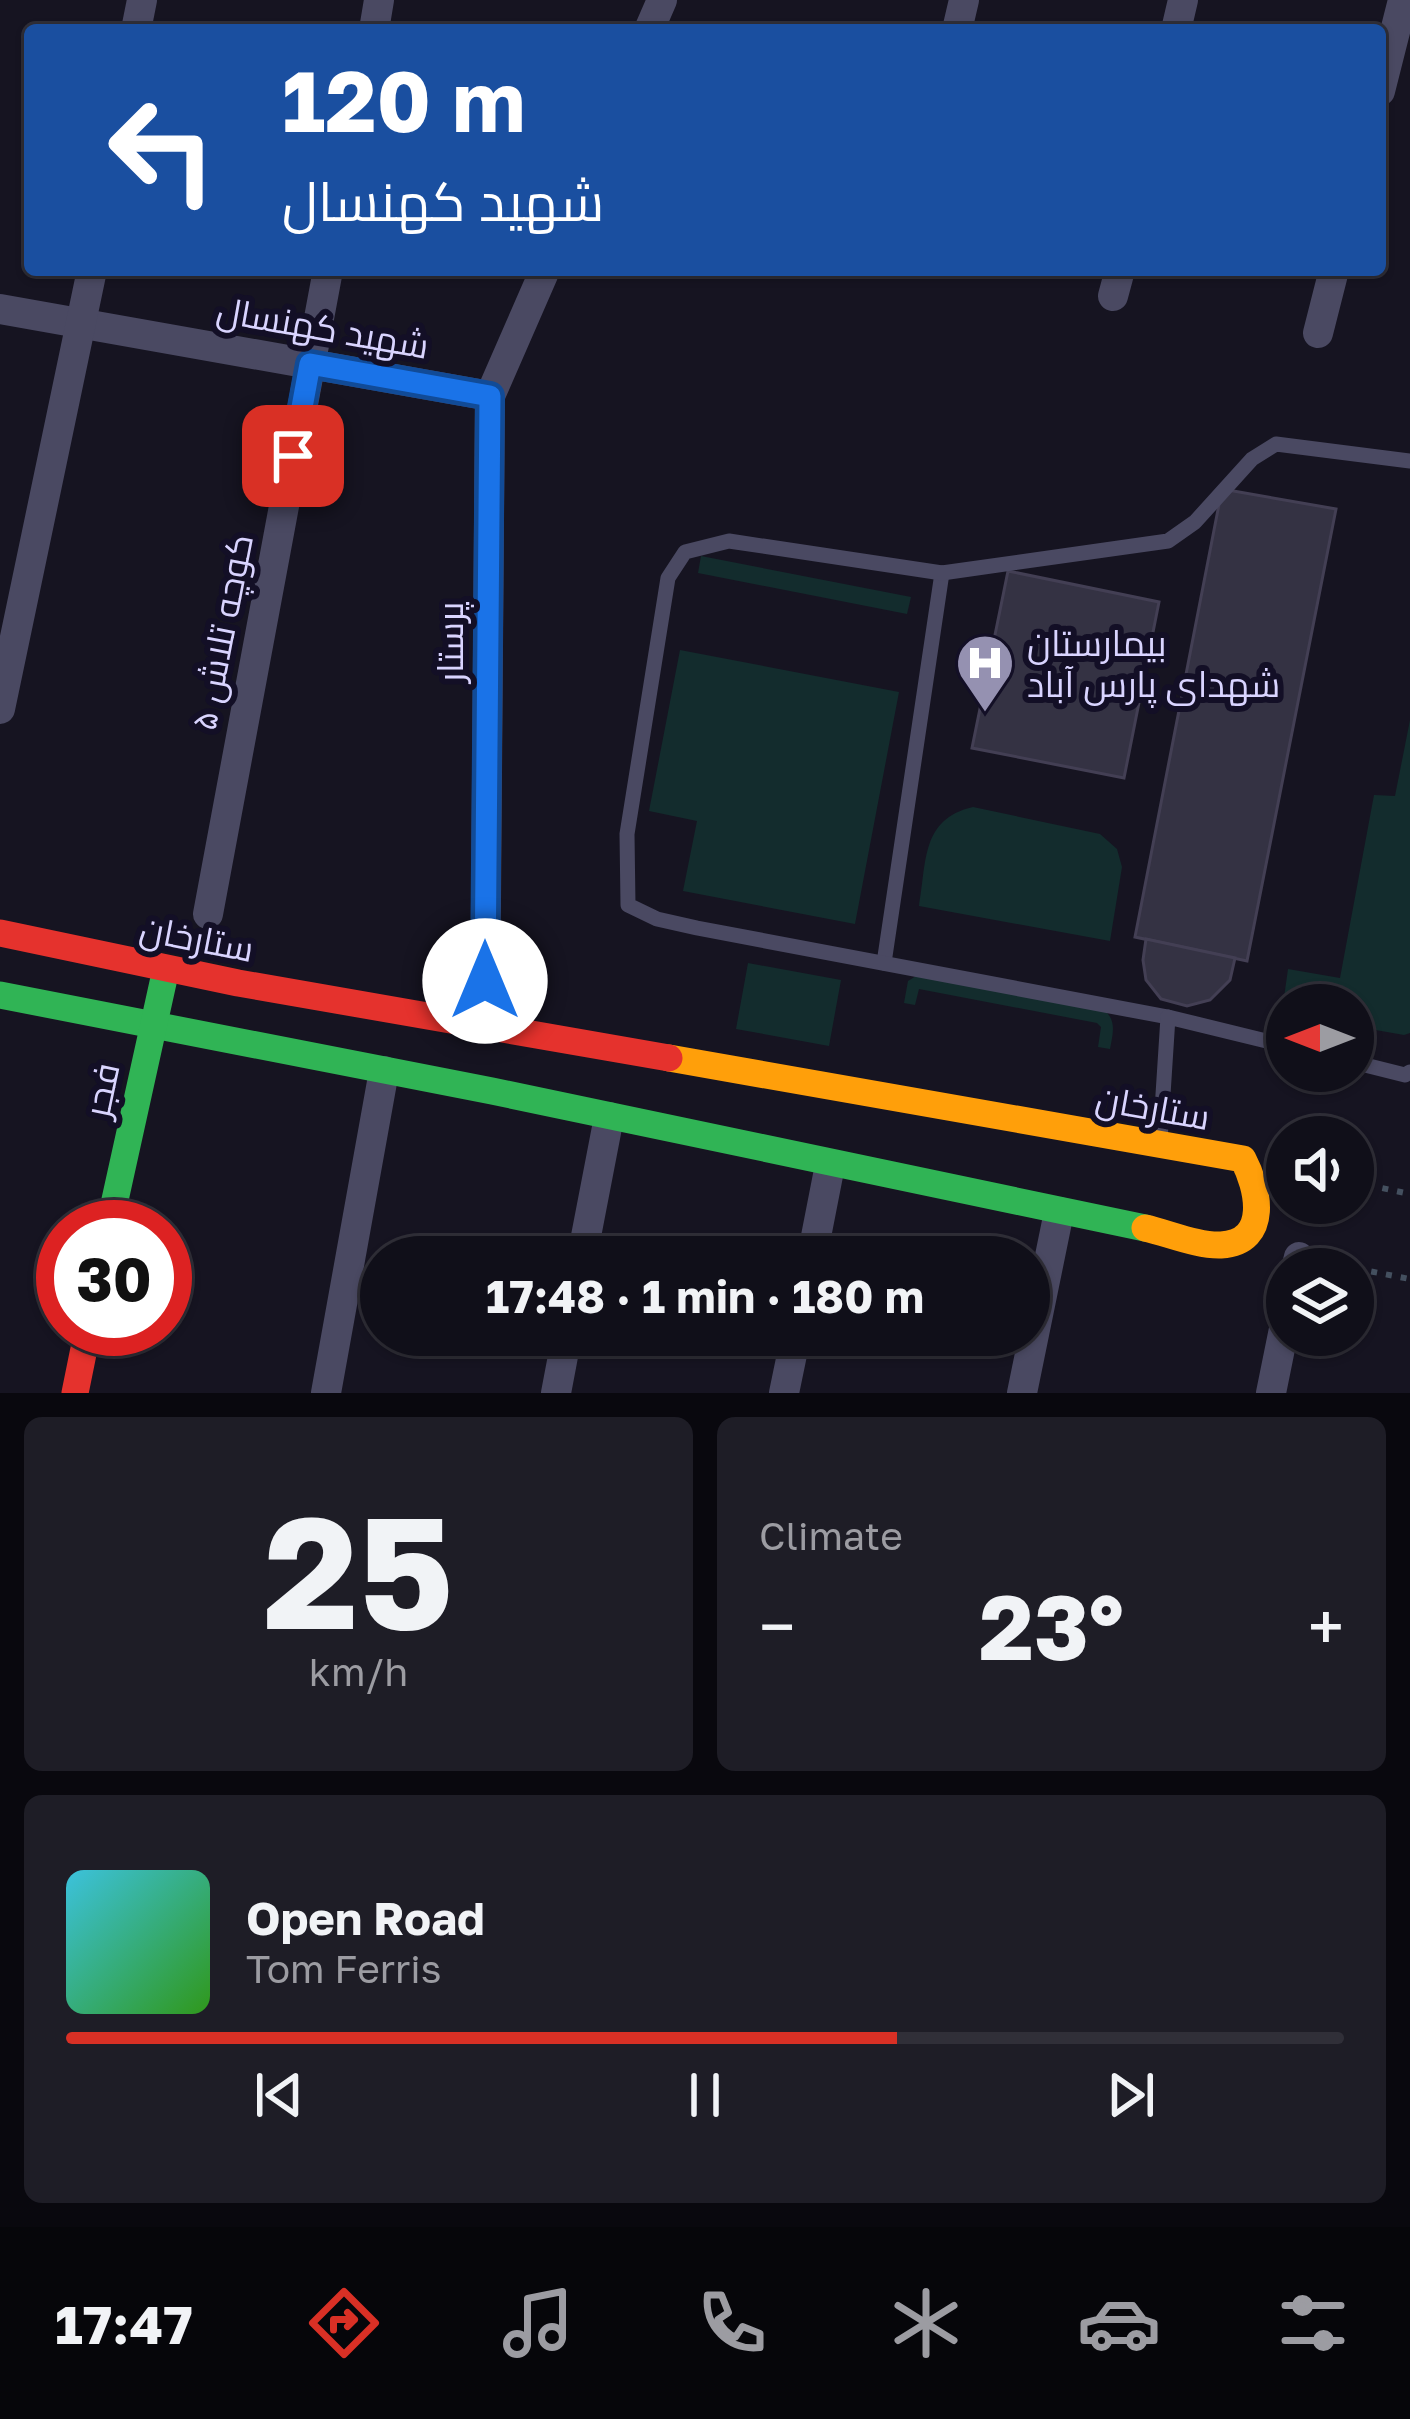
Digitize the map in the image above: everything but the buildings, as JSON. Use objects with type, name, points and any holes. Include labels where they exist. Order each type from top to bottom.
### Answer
[{"type":"main road","name":"ستارخان","points":[[0,933],[166,969],[1244,1159],[1258,1184],[1258,1216],[1241,1239],[1222,1245],[0,995]]},
{"type":"main road","name":"فجر","points":[[115,1200],[166,969]]},
{"type":"main road","points":[[75,1393],[83,1356]]},
{"type":"street","points":[[1386,67],[1403,0]]},
{"type":"street","points":[[0,709],[91,276]]},
{"type":"street","name":"کوچه تلاش ۵","points":[[208,914],[327,276]]},
{"type":"street","name":"پرستار","points":[[484,1026],[490,396],[542,276]]},
{"type":"street","points":[[1318,333],[1332,276]]},
{"type":"street","name":"شهید کهنسال","points":[[0,309],[490,396]]},
{"type":"street","points":[[326,1393],[384,1071]]},
{"type":"street","points":[[586,1236],[609,1117]]},
{"type":"street","points":[[816,1236],[830,1165]]},
{"type":"street","points":[[1022,1393],[1059,1212]]},
{"type":"street","points":[[556,1393],[563,1356]]},
{"type":"street","points":[[784,1393],[792,1356]]},
{"type":"street","points":[[1271,1393],[1278,1356]]},
{"type":"lane","points":[[1266,1041],[1168,1017],[697,928],[657,919],[628,905],[627,834],[668,578],[686,552],[728,541],[942,573],[1168,541],[1195,522],[1252,459],[1276,444],[1410,461]]},
{"type":"lane","points":[[884,964],[942,573]]},
{"type":"lane","points":[[1160,1144],[1168,1017]]},
{"type":"lane","points":[[1374,1067],[1405,1075],[1410,1072]]},
{"type":"path","points":[[1374,1186],[1410,1194]]},
{"type":"green space","points":[[701,556],[911,597],[907,614],[698,573]]},
{"type":"green space","points":[[680,650],[899,692],[855,924],[683,891],[697,821],[649,811]]},
{"type":"green space","points":[[1410,720],[1410,1033],[1404,1035],[1374,1030],[1374,984],[1286,984],[1288,969],[1340,978],[1374,795],[1395,796]]},
{"type":"green space","points":[[973,807],[1100,834],[1117,849],[1122,867],[1110,941],[919,906],[935,832],[956,813]]},
{"type":"green space","points":[[748,963],[841,980],[829,1046],[736,1029]]},
{"type":"green space","points":[[916,976],[1103,1009],[1112,1022],[1110,1049],[1098,1047],[1101,1027],[1097,1023],[919,989],[915,1005],[904,1003],[908,981]]},
{"type":"traffic: fast","points":[[115,1200],[166,969]]},
{"type":"traffic: fast","points":[[0,995],[492,1091],[1145,1228]]},
{"type":"traffic: slow","points":[[669,1058],[1243,1159],[1253,1184],[1256,1211],[1248,1234],[1237,1242],[1212,1245],[1145,1228]]},
{"type":"traffic: jam","points":[[0,933],[238,983],[669,1058]]},
{"type":"traffic: jam","points":[[75,1393],[83,1356]]},
{"type":"place","name":"بیمارستان شهدای پارس آباد","points":[[985,714]]},
{"type":"route","points":[[293,456],[310,364],[490,396],[485,981]]}]
